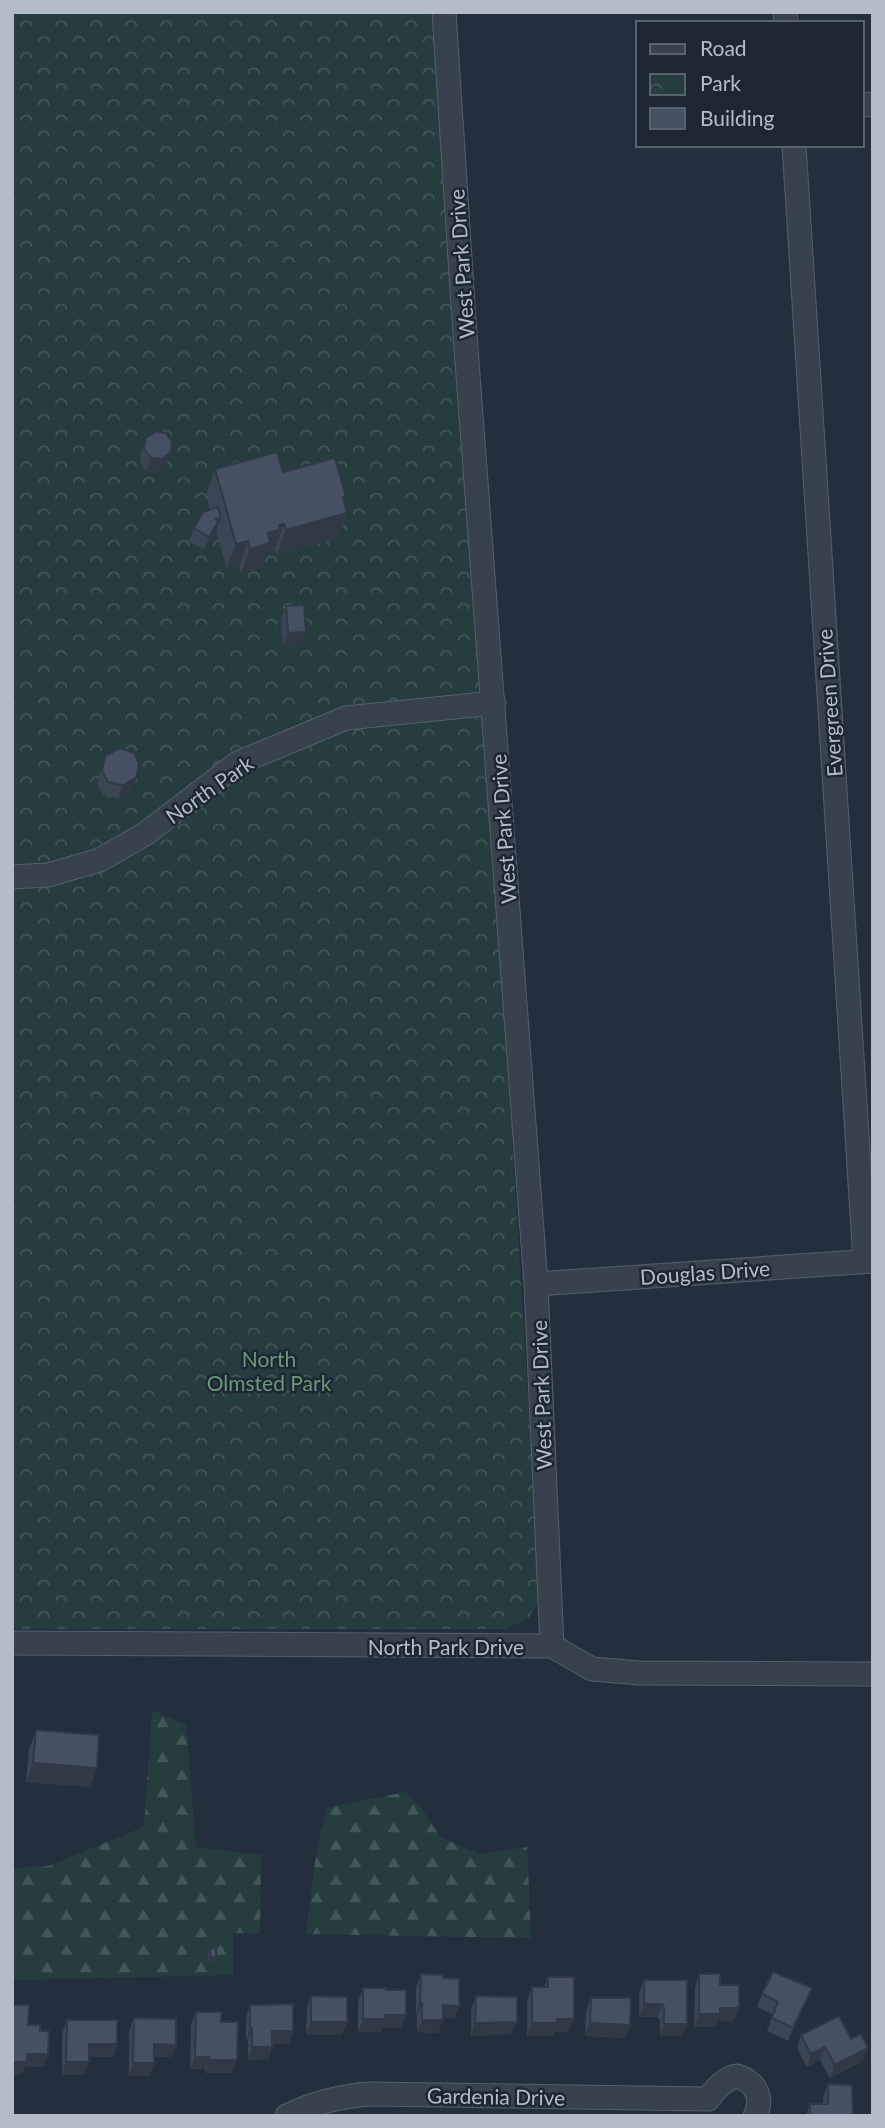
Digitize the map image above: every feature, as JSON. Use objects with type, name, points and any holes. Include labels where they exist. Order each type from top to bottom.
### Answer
[{"type":"street","name":"West Park Drive","points":[[444,12],[465,335],[536,1284],[552,1646]]},
{"type":"street","name":"Evergreen Drive","points":[[794,147],[869,1261]]},
{"type":"street","name":"North Park","points":[[12,877],[48,875],[100,860],[145,834],[238,763],[346,718],[494,703]]},
{"type":"street","name":"Douglas Drive","points":[[536,1284],[869,1261]]},
{"type":"street","name":"North Park Drive","points":[[12,1643],[552,1646],[592,1669],[640,1673],[873,1674]]},
{"type":"street","name":"Gardenia Drive","points":[[287,2116],[303,2107],[370,2094],[714,2107],[720,2085],[737,2076],[753,2084],[759,2101],[755,2116]]},
{"type":"green space","name":"North Olmsted Park","points":[[12,12],[433,12],[490,782],[539,1576],[538,1602],[528,1619],[505,1629],[12,1629]]},
{"type":"green space","points":[[152,1710],[186,1725],[196,1847],[261,1855],[260,1934],[233,1933],[233,1975],[12,1980],[12,1868],[48,1866],[144,1827]]},
{"type":"green space","points":[[405,1792],[422,1809],[440,1837],[479,1854],[527,1847],[531,1938],[306,1934],[316,1855],[327,1808]]},
{"type":"building","points":[[155,432],[166,433],[172,442],[171,452],[162,459],[151,458],[144,449],[146,438]]},
{"type":"building","points":[[277,452],[283,472],[335,458],[346,497],[343,497],[347,513],[286,530],[284,524],[279,525],[280,530],[268,533],[270,543],[250,549],[248,541],[236,544],[215,469]]},
{"type":"building","points":[[218,507],[221,518],[216,519],[218,522],[209,537],[194,528],[203,512]]},
{"type":"building","points":[[304,605],[306,632],[288,633],[286,606]]},
{"type":"building","points":[[120,748],[134,753],[139,763],[136,778],[123,785],[108,782],[102,770],[105,756]]},
{"type":"building","points":[[36,1730],[99,1735],[97,1768],[33,1763]]},
{"type":"building","points":[[210,1948],[216,1948],[216,1957],[210,1957]]},
{"type":"building","points":[[773,1972],[812,1988],[793,2028],[772,2018],[778,2002],[762,1994]]},
{"type":"building","points":[[421,1974],[459,1979],[459,2006],[443,2005],[443,2020],[422,2020]]},
{"type":"building","points":[[699,1974],[720,1974],[720,1985],[739,1985],[739,2008],[720,2008],[720,2014],[699,2014]]},
{"type":"building","points":[[548,1977],[574,1977],[574,2019],[557,2019],[557,2023],[532,2023],[532,1987],[548,1987]]},
{"type":"building","points":[[644,1980],[687,1980],[687,2024],[664,2024],[662,2004],[644,2004]]},
{"type":"building","points":[[363,1988],[406,1990],[406,2015],[363,2019]]},
{"type":"building","points":[[311,1996],[347,1997],[347,2022],[311,2022]]},
{"type":"building","points":[[476,1996],[517,1997],[517,2022],[475,2023]]},
{"type":"building","points":[[591,1998],[631,1998],[630,2025],[590,2023]]},
{"type":"building","points":[[293,2004],[293,2031],[272,2031],[272,2047],[252,2047],[250,2005]]},
{"type":"building","points":[[12,2005],[29,2005],[28,2025],[40,2025],[40,2031],[49,2031],[48,2054],[27,2054],[27,2062],[12,2062]]},
{"type":"building","points":[[196,2012],[221,2012],[221,2022],[238,2022],[237,2060],[195,2057]]},
{"type":"building","points":[[839,2016],[851,2039],[861,2034],[868,2048],[835,2065],[825,2047],[811,2054],[801,2035]]},
{"type":"building","points":[[134,2018],[176,2019],[176,2045],[154,2044],[154,2063],[133,2063]]},
{"type":"building","points":[[67,2020],[117,2020],[117,2044],[89,2044],[89,2062],[66,2062]]},
{"type":"building","points":[[828,2084],[852,2085],[853,2116],[810,2116],[810,2104],[828,2104]]}]
